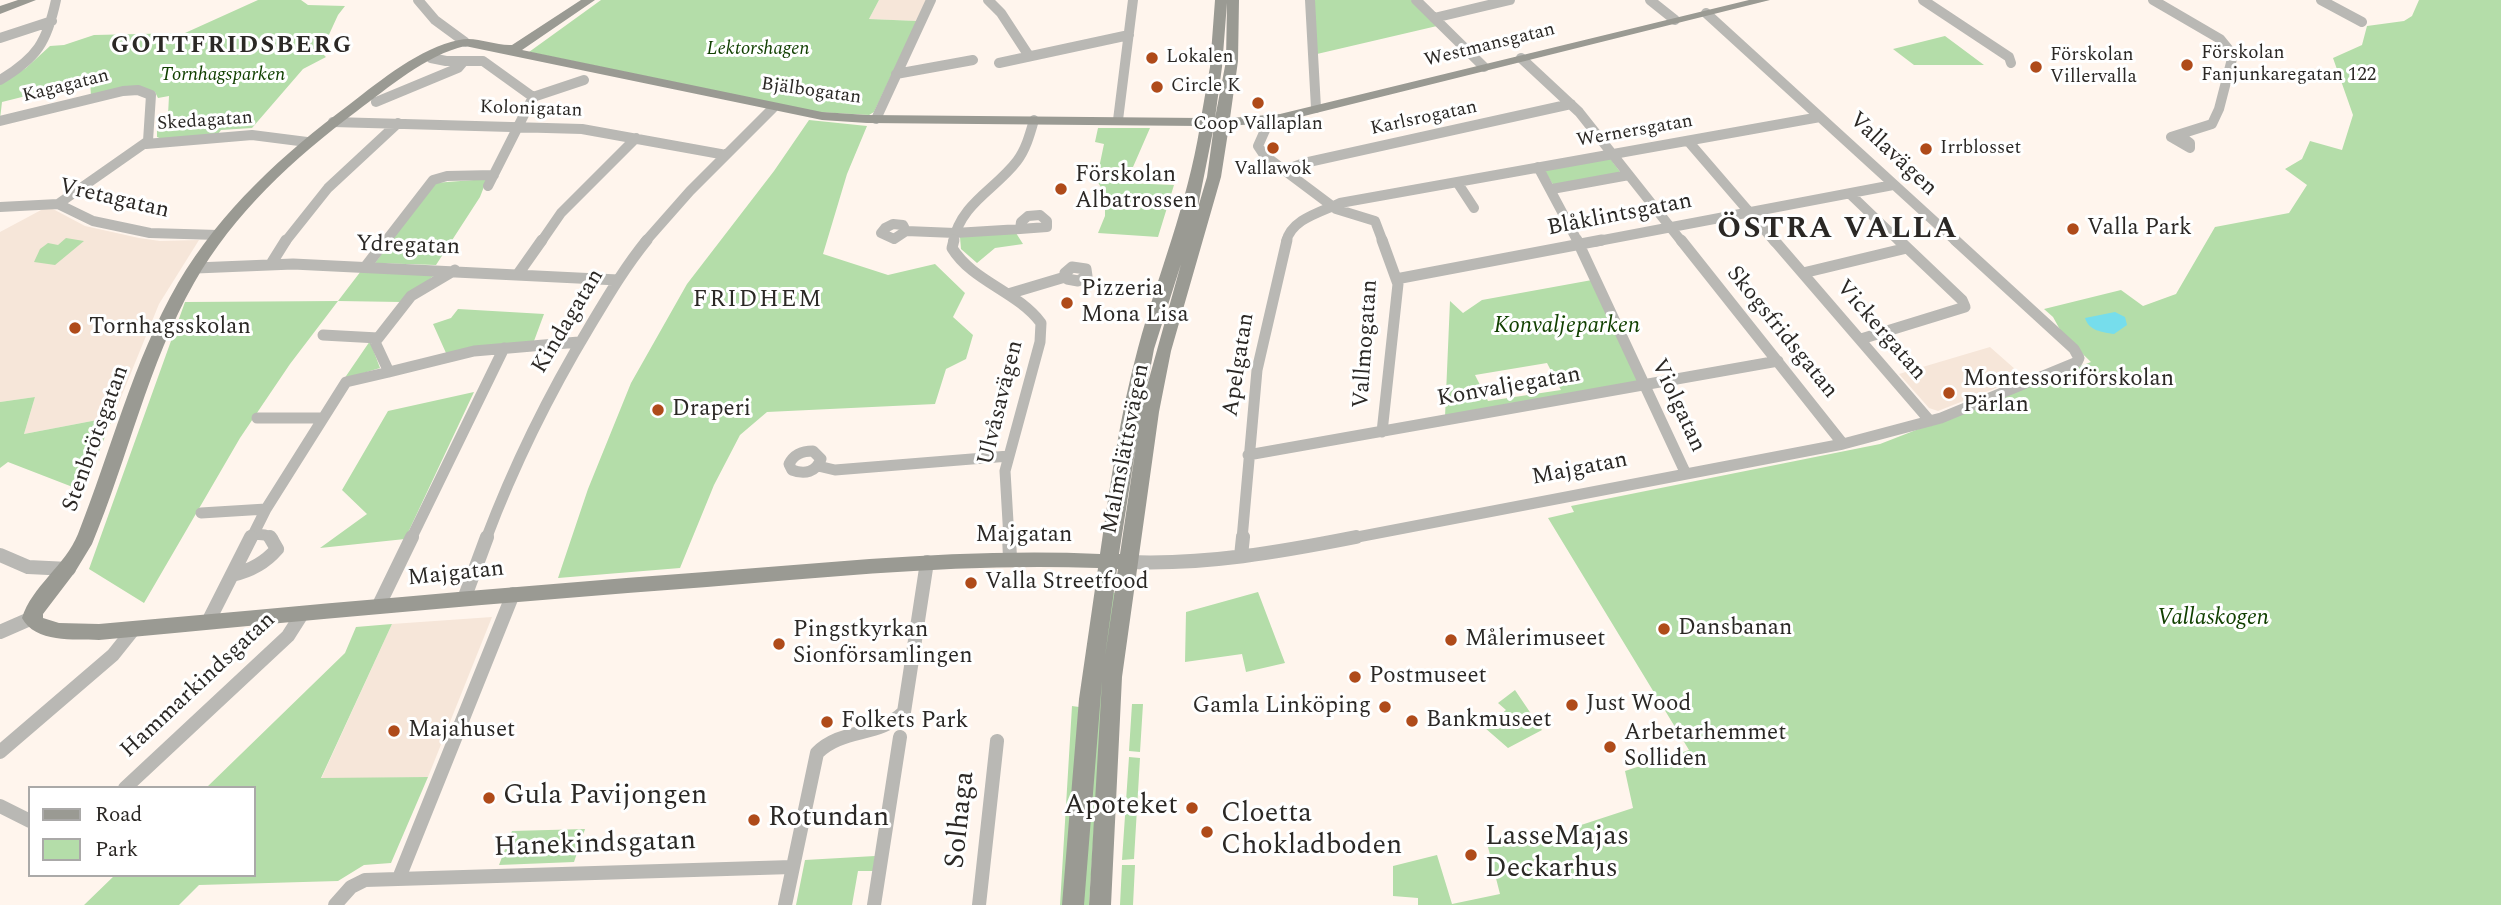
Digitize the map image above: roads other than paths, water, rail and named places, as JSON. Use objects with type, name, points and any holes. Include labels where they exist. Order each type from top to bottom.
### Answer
[{"type":"street","points":[[0,9],[30,0]]},
{"type":"street","points":[[0,80],[37,53],[47,38],[56,0]]},
{"type":"street","name":"Bjälbogatan","points":[[418,0],[435,20],[466,42],[818,116],[876,119],[1216,121]]},
{"type":"street","points":[[511,50],[527,43],[589,0]]},
{"type":"street","points":[[876,119],[931,0]]},
{"type":"street","points":[[988,0],[1001,13],[1029,56]]},
{"type":"street","points":[[1118,120],[1133,0]]},
{"type":"street","name":"Malmslättsvägen","points":[[1216,121],[1221,0]]},
{"type":"street","name":"Malmslättsvägen","points":[[1100,905],[1117,562],[1128,437],[1146,349],[1190,211],[1232,61],[1233,0]]},
{"type":"street","points":[[1310,0],[1316,108]]},
{"type":"street","points":[[1416,0],[1484,67]]},
{"type":"street","points":[[1434,18],[1510,0]]},
{"type":"street","points":[[1650,0],[1675,20]]},
{"type":"street","name":"Westmansgatan","points":[[1216,121],[1266,120],[1764,0]]},
{"type":"street","points":[[1923,0],[2009,57],[2011,63]]},
{"type":"street","points":[[2153,0],[2220,39],[2233,55],[2231,70],[2225,79],[2222,105],[2213,122],[2207,128],[2179,135]]},
{"type":"street","points":[[2321,0],[2362,22]]},
{"type":"street","name":"Vallavägen","points":[[1706,13],[2074,349],[2079,358]]},
{"type":"street","points":[[0,38],[52,21]]},
{"type":"street","points":[[999,63],[1129,35]]},
{"type":"street","name":"Stenbrötsgatan","points":[[32,618],[38,604],[69,569],[89,532],[92,517],[167,319],[218,235],[256,190],[307,142],[384,86],[431,58],[466,42]]},
{"type":"street","points":[[431,58],[483,61],[533,97]]},
{"type":"street","name":"Skogsfridsgatan","points":[[1521,58],[1571,104],[1843,444]]},
{"type":"street","points":[[897,74],[973,60]]},
{"type":"street","points":[[376,102],[458,68],[464,61]]},
{"type":"street","points":[[488,186],[533,97],[584,80]]},
{"type":"street","name":"Kagagatan","points":[[0,121],[119,91],[138,90],[152,98],[150,134],[146,144]]},
{"type":"street","name":"Karlsrogatan","points":[[1285,170],[1304,163],[1571,104]]},
{"type":"street","name":"Kindagatan","points":[[464,599],[488,530],[522,453],[579,342],[618,280],[644,244],[773,108]]},
{"type":"street","name":"Wernersgatan","points":[[1330,205],[1820,117]]},
{"type":"street","points":[[954,233],[964,209],[1019,160],[1034,120]]},
{"type":"street","points":[[1266,120],[1266,128],[1258,146],[1260,151],[1330,205],[1376,220]]},
{"type":"street","name":"Kolonigatan","points":[[333,122],[582,128],[726,155]]},
{"type":"street","points":[[271,264],[297,223],[325,190],[398,123]]},
{"type":"street","name":"Skedagatan","points":[[146,144],[252,135],[307,142]]},
{"type":"street","points":[[518,274],[561,213],[636,138]]},
{"type":"street","name":"Vickergatan","points":[[1688,141],[1930,421]]},
{"type":"street","points":[[58,204],[146,144]]},
{"type":"street","name":"Violgatan","points":[[1538,167],[1580,245],[1686,474]]},
{"type":"street","points":[[366,266],[433,180],[447,176],[494,175]]},
{"type":"street","name":"Wernersgatan","points":[[1552,189],[1629,175]]},
{"type":"street","points":[[1457,182],[1474,208]]},
{"type":"street","name":"Blåklintsgatan","points":[[1396,279],[1893,185]]},
{"type":"street","points":[[1850,194],[1962,300],[1965,307],[1860,339]]},
{"type":"street","name":"Vallmogatan","points":[[1368,197],[1396,279],[1382,432]]},
{"type":"street","name":"Vretagatan","points":[[0,207],[58,204],[93,221],[150,233],[218,235]]},
{"type":"street","name":"Apelgatan","points":[[1241,556],[1257,370],[1288,234],[1296,224],[1330,205]]},
{"type":"street","points":[[906,232],[954,233],[1020,229]]},
{"type":"street","name":"Ulvåsavägen","points":[[954,233],[952,248],[956,257],[1035,314],[1041,327],[1004,479],[1010,558]]},
{"type":"street","points":[[1803,273],[1907,248]]},
{"type":"street","name":"Ydregatan","points":[[196,268],[271,264],[366,266],[618,280]]},
{"type":"street","points":[[389,372],[375,342],[415,292],[456,270]]},
{"type":"street","points":[[1008,294],[1065,277]]},
{"type":"street","points":[[323,335],[378,338]]},
{"type":"street","points":[[208,622],[266,509],[346,382],[467,353],[579,342]]},
{"type":"street","name":"Kindagatan","points":[[378,607],[504,348]]},
{"type":"street","name":"Majgatan","points":[[32,618],[40,627],[66,632],[133,630],[513,594],[928,562],[1010,558],[1174,564],[1264,555],[1843,444],[1930,421],[2074,366],[2079,358]]},
{"type":"street","name":"Konvaljegatan","points":[[1248,455],[1777,361]]},
{"type":"street","points":[[257,418],[322,418]]},
{"type":"street","points":[[818,467],[835,470],[1009,456]]},
{"type":"street","points":[[201,513],[266,509]]},
{"type":"street","points":[[232,575],[266,560],[277,549],[276,542],[268,535],[253,534]]},
{"type":"street","points":[[0,555],[28,567],[69,569]]},
{"type":"street","points":[[785,905],[814,761],[822,746],[830,740],[889,725],[904,712],[928,562]]},
{"type":"street","name":"Malmslättsvägen","points":[[1073,905],[1089,699],[1117,562]]},
{"type":"street","points":[[399,878],[513,594]]},
{"type":"street","name":"Hammarkindsgatan","points":[[127,786],[289,636],[302,614]]},
{"type":"street","points":[[0,632],[32,618]]},
{"type":"street","points":[[0,752],[113,655],[133,630]]},
{"type":"street","points":[[874,905],[900,737]]},
{"type":"street","name":"Solhaga","points":[[979,905],[997,741]]},
{"type":"street","points":[[0,806],[28,820]]},
{"type":"street","name":"Hanekindsgatan","points":[[335,905],[344,892],[359,882],[399,878],[792,867]]},
{"type":"water","points":[[2115,312],[2125,317],[2127,325],[2114,334],[2093,328],[2085,318]]},
{"type":"place","name":"Lokalen","points":[[1152,58]]},
{"type":"place","name":"Förskolan Fanjunkaregatan 122","points":[[2187,65]]},
{"type":"place","name":"Förskolan Villervalla","points":[[2036,67]]},
{"type":"place","name":"Circle K","points":[[1157,87]]},
{"type":"place","name":"Coop Vallaplan","points":[[1258,103]]},
{"type":"place","name":"Vallawok","points":[[1273,148]]},
{"type":"place","name":"Irrblosset","points":[[1926,149]]},
{"type":"place","name":"Förskolan Albatrossen","points":[[1061,189]]},
{"type":"place","name":"Valla Park","points":[[2073,229]]},
{"type":"place","name":"Pizzeria Mona Lisa","points":[[1067,303]]},
{"type":"place","name":"Tornhagsskolan","points":[[75,328]]},
{"type":"place","name":"Montessoriförskolan Pärlan","points":[[1949,393]]},
{"type":"place","name":"Draperi","points":[[658,410]]},
{"type":"place","name":"Valla Streetfood","points":[[971,583]]},
{"type":"place","name":"Dansbanan","points":[[1664,629]]},
{"type":"place","name":"Målerimuseet","points":[[1451,640]]},
{"type":"place","name":"Pingstkyrkan Sionförsamlingen","points":[[779,644]]},
{"type":"place","name":"Postmuseet","points":[[1355,677]]},
{"type":"place","name":"Just Wood","points":[[1572,705]]},
{"type":"place","name":"Gamla Linköping","points":[[1385,707]]},
{"type":"place","name":"Bankmuseet","points":[[1412,721]]},
{"type":"place","name":"Folkets Park","points":[[827,722]]},
{"type":"place","name":"Majahuset","points":[[394,731]]},
{"type":"place","name":"Arbetarhemmet Solliden","points":[[1610,747]]},
{"type":"place","name":"Gula Pavijongen","points":[[489,798]]},
{"type":"place","name":"Apoteket","points":[[1192,808]]},
{"type":"place","name":"Rotundan","points":[[754,820]]},
{"type":"place","name":"Cloetta Chokladboden","points":[[1207,832]]},
{"type":"place","name":"LasseMajas Deckarhus","points":[[1471,855]]},
{"type":"district","name":"GOTTFRIDSBERG","points":[[232,47]]},
{"type":"district","name":"ÖSTRA VALLA","points":[[1838,231]]},
{"type":"district","name":"FRIDHEM","points":[[758,301]]},
{"type":"park label","name":"Lektorshagen","points":[[758,50]]},
{"type":"park label","name":"Tornhagsparken","points":[[223,76]]},
{"type":"park label","name":"Konvaljeparken","points":[[1567,327]]},
{"type":"park label","name":"Vallaskogen","points":[[2213,619]]}]
